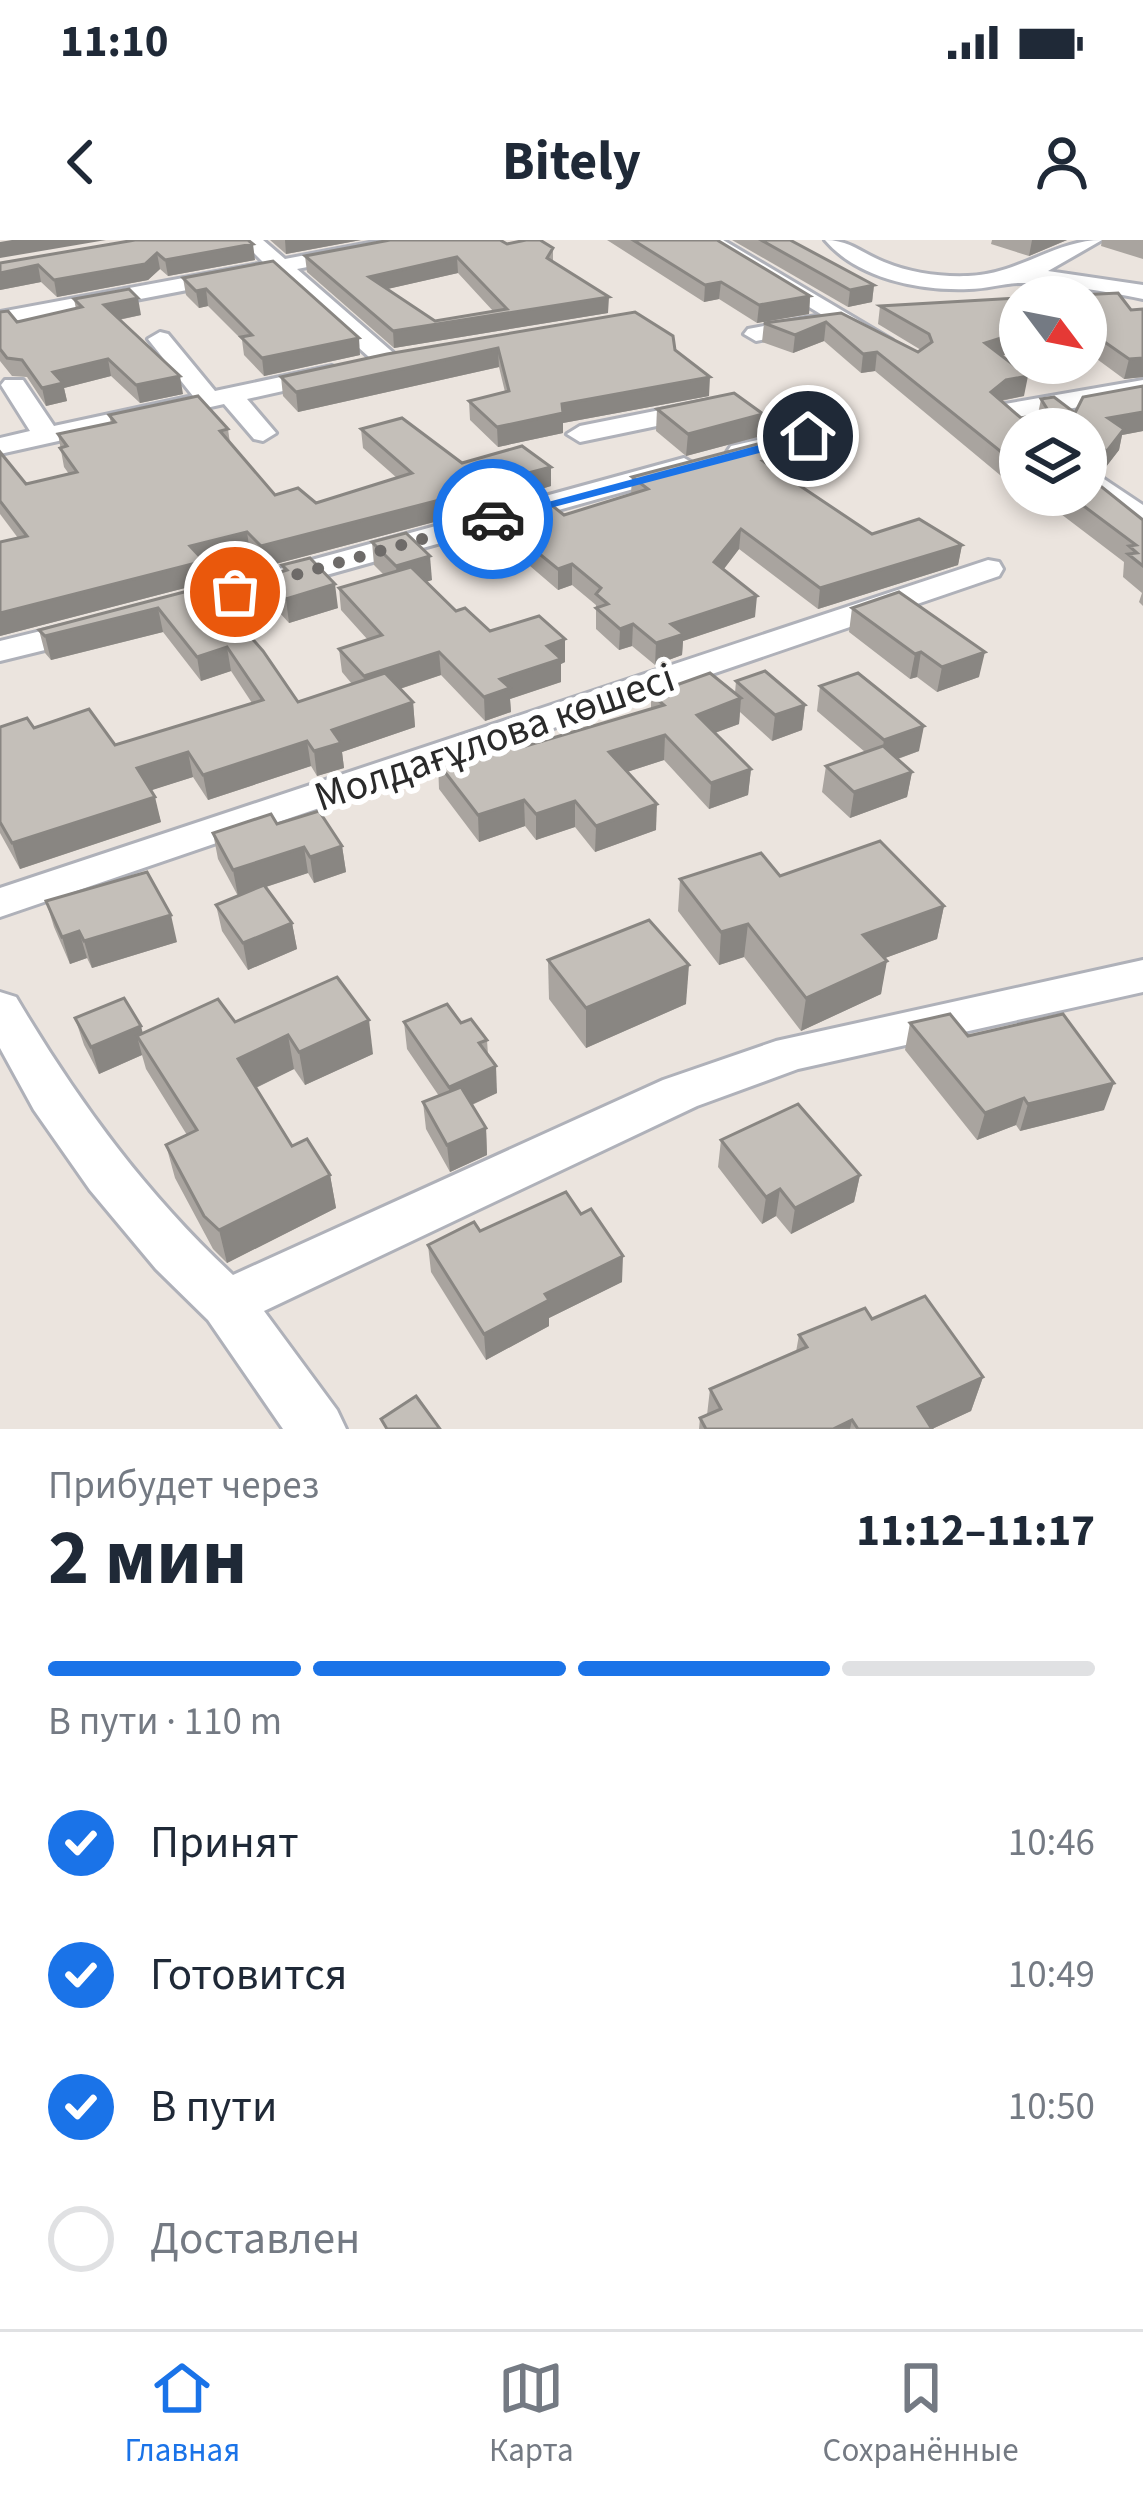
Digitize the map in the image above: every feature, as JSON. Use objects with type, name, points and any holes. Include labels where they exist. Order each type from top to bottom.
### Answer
[{"type":"street","points":[[251,240],[388,361]]},
{"type":"street","points":[[0,319],[418,240]]},
{"type":"street","points":[[708,240],[896,350]]},
{"type":"street","points":[[835,240],[878,266],[966,284],[999,279]]},
{"type":"street","points":[[1017,276],[1092,240]]},
{"type":"street","points":[[926,304],[963,299],[968,293],[966,284]]},
{"type":"street","points":[[1107,285],[1143,292]]},
{"type":"street","points":[[756,334],[885,311]]},
{"type":"street","points":[[160,338],[263,433]]},
{"type":"street","points":[[0,446],[415,356]]},
{"type":"street","points":[[632,479],[580,434],[739,402],[719,384]]},
{"type":"street","points":[[14,386],[46,435]]},
{"type":"street","points":[[1028,408],[1143,388]]},
{"type":"street","points":[[0,651],[632,479],[808,436]]},
{"type":"street","points":[[1107,491],[1143,519]]},
{"type":"street","name":"Молдағұлова көшесі","points":[[0,902],[988,569]]},
{"type":"street","points":[[227,1303],[680,1093],[792,1053],[1143,976]]},
{"type":"street","points":[[0,1008],[52,1097],[108,1176],[174,1253],[227,1303],[317,1429]]},
{"type":"building","points":[[135,240],[248,240],[253,244],[165,260],[157,253],[145,264],[54,280],[38,265],[0,273],[0,263]]},
{"type":"building","points":[[390,240],[500,240],[507,244],[540,240],[553,248],[547,258],[609,297],[393,331],[305,256]],"holes":[[[457,257],[507,309],[435,321],[369,277]]]},
{"type":"building","points":[[633,240],[717,240],[810,296],[759,305],[721,282],[705,285]]},
{"type":"building","points":[[761,240],[790,240],[874,285],[850,290]]},
{"type":"building","points":[[273,261],[359,338],[262,358],[241,337],[252,335],[206,289],[196,291],[183,278]]},
{"type":"building","points":[[129,289],[138,298],[104,305],[180,376],[136,385],[108,359],[53,372],[63,383],[42,388],[22,360],[7,358],[0,349],[0,312],[8,311],[17,322],[82,307],[74,299]]},
{"type":"building","points":[[1118,293],[1131,310],[1143,309],[1143,358],[1129,359],[1107,344],[1107,294]]},
{"type":"building","points":[[999,299],[999,339],[985,343],[999,354],[1001,384],[991,392],[1009,408],[999,408],[999,450],[877,352],[863,354],[826,322],[795,335],[764,323],[841,313],[918,352],[932,342],[929,334],[880,306]]},
{"type":"building","points":[[635,312],[673,336],[675,350],[710,377],[562,404],[563,413],[497,427],[469,401],[509,391],[498,348],[296,392],[281,377],[387,354]]},
{"type":"building","points":[[1143,386],[1143,412],[1108,418],[1124,429],[1107,451],[1107,408],[1078,408],[1083,397]]},
{"type":"building","points":[[734,393],[763,414],[688,434],[657,409]]},
{"type":"building","points":[[198,396],[228,429],[220,431],[275,495],[298,488],[316,503],[412,473],[361,429],[402,418],[462,463],[522,446],[551,467],[517,476],[521,479],[261,546],[247,532],[190,546],[204,561],[0,613],[0,542],[27,536],[0,501],[0,452],[26,484],[77,472],[60,448],[67,446],[58,434],[115,422],[109,415]]},
{"type":"building","points":[[1054,397],[1068,408],[1047,408],[1041,399]]},
{"type":"building","points":[[788,436],[807,450],[763,461],[872,534],[919,519],[962,545],[820,588],[741,529],[714,562],[757,596],[671,624],[684,634],[656,643],[633,624],[620,629],[596,608],[608,604],[596,594],[601,588],[572,564],[558,569],[515,534],[488,541],[466,520],[545,500],[564,515],[648,489],[632,477]]},
{"type":"building","points":[[1107,491],[1143,520],[1143,566],[1128,554],[1137,553],[1129,546],[1136,545],[1097,516],[1107,516]]},
{"type":"building","points":[[406,533],[430,556],[396,566],[372,542]]},
{"type":"building","points":[[310,558],[335,584],[286,599],[265,577],[287,570],[282,565]]},
{"type":"building","points":[[411,567],[456,611],[465,608],[490,631],[539,616],[565,639],[547,646],[561,659],[500,679],[510,688],[484,697],[439,652],[364,676],[339,649],[382,635],[339,588]]},
{"type":"building","points":[[226,581],[231,586],[211,592],[263,651],[298,702],[385,673],[413,702],[332,730],[341,743],[314,751],[307,741],[203,775],[188,752],[137,768],[155,797],[12,843],[0,822],[0,727],[27,718],[34,728],[89,709],[115,745],[263,700],[227,647],[197,657],[158,608],[45,636],[39,630]]},
{"type":"building","points":[[899,592],[985,652],[942,667],[921,652],[915,654],[852,608]]},
{"type":"building","points":[[765,671],[805,705],[775,715],[736,681]]},
{"type":"building","points":[[710,673],[741,698],[697,715],[751,769],[711,783],[665,735],[609,752],[657,804],[596,826],[575,801],[536,814],[524,800],[478,815],[438,763],[509,737],[519,748],[664,705],[651,694]]},
{"type":"building","points":[[858,673],[924,726],[884,740],[820,686]]},
{"type":"building","points":[[883,746],[912,772],[854,792],[826,766]]},
{"type":"building","points":[[319,811],[342,846],[310,857],[304,847],[233,870],[213,833],[271,814],[277,824]]},
{"type":"building","points":[[880,841],[944,906],[863,935],[887,961],[806,998],[748,924],[721,932],[680,879],[761,853],[780,876]]},
{"type":"building","points":[[147,872],[171,915],[84,941],[79,931],[62,937],[46,901]]},
{"type":"building","points":[[264,885],[292,923],[243,943],[216,905]]},
{"type":"building","points":[[649,920],[689,965],[586,1008],[548,960]]},
{"type":"building","points":[[337,977],[369,1020],[299,1052],[288,1035],[238,1059],[292,1146],[307,1139],[330,1175],[219,1230],[204,1216],[166,1145],[197,1130],[137,1036],[218,999],[235,1022]]},
{"type":"building","points":[[124,998],[141,1026],[91,1047],[75,1018]]},
{"type":"building","points":[[447,1004],[461,1023],[471,1019],[487,1040],[479,1043],[496,1066],[449,1087],[404,1022]]},
{"type":"building","points":[[950,1014],[968,1036],[1063,1014],[1114,1083],[1028,1104],[1024,1098],[985,1113],[910,1023]]},
{"type":"building","points":[[461,1087],[486,1128],[447,1145],[423,1102]]},
{"type":"building","points":[[798,1104],[860,1175],[795,1208],[780,1189],[766,1197],[721,1140]]},
{"type":"building","points":[[566,1192],[581,1214],[591,1209],[623,1256],[545,1294],[549,1300],[484,1334],[428,1245],[474,1222],[480,1231]]},
{"type":"building","points":[[925,1296],[983,1377],[918,1407],[932,1429],[858,1429],[852,1420],[833,1429],[706,1429],[700,1418],[721,1409],[710,1389],[807,1347],[799,1335],[865,1308],[872,1319]]},
{"type":"building","points":[[416,1396],[440,1429],[387,1429],[381,1419]]},
{"type":"way so far","points":[[235,592],[493,519]]},
{"type":"route","points":[[493,519],[808,436]]}]
